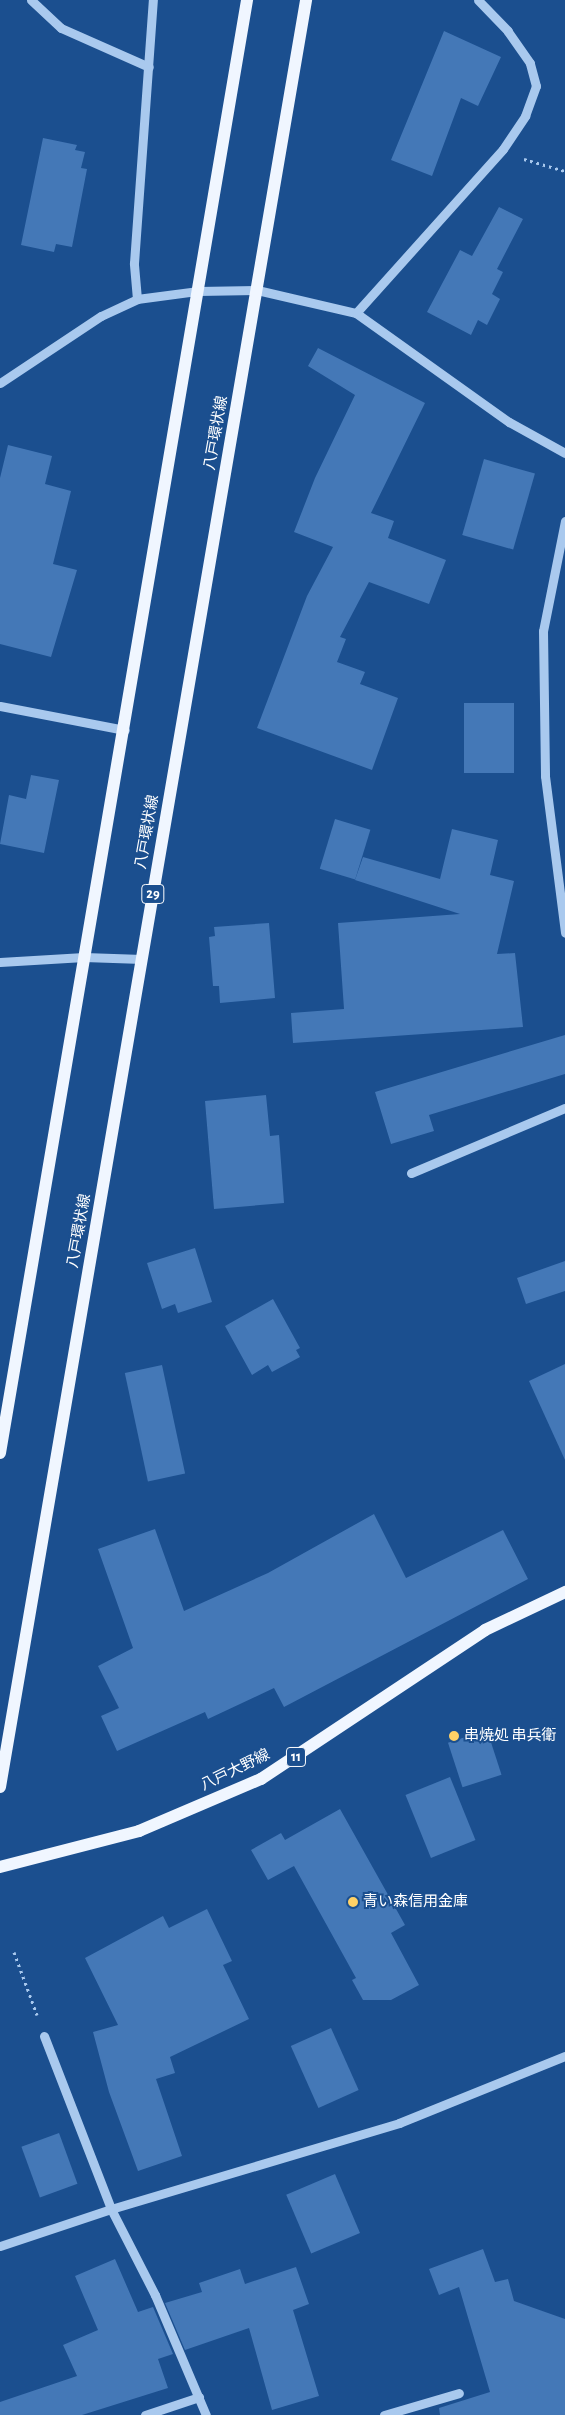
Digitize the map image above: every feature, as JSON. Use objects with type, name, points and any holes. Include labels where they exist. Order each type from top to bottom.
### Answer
[{"type":"main road","points":[[0,1453],[84,957],[125,730],[248,0]]},
{"type":"main road","name":"八戸環状線","points":[[0,1788],[306,0]]},
{"type":"main road","name":"八戸大野線","points":[[0,1867],[139,1830],[261,1780],[485,1630],[565,1592]]},
{"type":"street","points":[[31,0],[61,28],[148,67]]},
{"type":"street","points":[[137,299],[134,264],[154,0]]},
{"type":"street","points":[[356,313],[503,149],[525,116],[536,86],[530,62],[508,31],[478,0]]},
{"type":"street","points":[[0,383],[101,316],[137,299],[198,291],[257,290],[356,313],[509,422],[565,453]]},
{"type":"street","points":[[565,520],[543,631],[545,776],[565,933]]},
{"type":"street","points":[[0,706],[125,730]]},
{"type":"street","points":[[0,962],[84,957],[142,959]]},
{"type":"street","points":[[411,1173],[565,1108]]},
{"type":"street","points":[[44,2036],[111,2208],[155,2295],[206,2415]]},
{"type":"street","points":[[0,2246],[111,2208],[399,2123],[565,2056]]},
{"type":"street","points":[[384,2415],[459,2393]]},
{"type":"street","points":[[146,2415],[199,2396]]},
{"type":"path","points":[[503,149],[540,166],[565,171]]},
{"type":"path","points":[[14,1952],[44,2036]]},
{"type":"building","points":[[444,31],[501,57],[478,106],[461,98],[432,176],[391,160]]},
{"type":"building","points":[[43,138],[77,145],[75,150],[85,152],[81,168],[87,169],[72,247],[56,244],[54,252],[21,245]]},
{"type":"building","points":[[499,207],[523,219],[497,269],[503,272],[492,294],[500,299],[487,325],[478,320],[471,335],[427,312],[460,250],[472,256]]},
{"type":"building","points":[[318,348],[425,403],[371,513],[394,521],[388,538],[446,560],[429,604],[369,582],[340,637],[346,639],[337,662],[365,672],[360,684],[398,698],[372,770],[257,728],[307,596],[333,547],[294,532],[315,478],[355,395],[308,366]]},
{"type":"building","points":[[8,445],[52,456],[45,484],[71,491],[53,564],[77,570],[51,657],[0,644],[0,478]]},
{"type":"building","points":[[484,459],[535,474],[513,550],[462,535]]},
{"type":"building","points":[[464,703],[514,703],[514,773],[464,773]]},
{"type":"building","points":[[31,775],[59,780],[44,853],[0,844],[9,795],[26,799]]},
{"type":"building","points":[[335,819],[370,830],[355,880],[320,869]]},
{"type":"building","points":[[452,829],[498,840],[490,875],[514,881],[497,954],[515,953],[523,1027],[293,1043],[291,1013],[344,1009],[338,923],[460,914],[355,880],[363,857],[440,879]]},
{"type":"building","points":[[269,923],[275,998],[220,1003],[219,986],[213,986],[209,937],[215,936],[214,927]]},
{"type":"building","points":[[565,1035],[565,1074],[429,1115],[434,1131],[391,1144],[375,1092]]},
{"type":"building","points":[[266,1095],[270,1136],[279,1135],[284,1203],[214,1209],[205,1101]]},
{"type":"building","points":[[195,1248],[212,1302],[178,1313],[175,1304],[162,1309],[147,1263]]},
{"type":"building","points":[[565,1261],[565,1291],[526,1304],[517,1278]]},
{"type":"building","points":[[273,1299],[300,1348],[296,1350],[300,1357],[272,1372],[268,1365],[252,1375],[225,1326]]},
{"type":"building","points":[[565,1364],[565,1460],[529,1381]]},
{"type":"building","points":[[162,1365],[185,1474],[148,1481],[125,1373]]},
{"type":"building","points":[[374,1514],[406,1578],[503,1530],[528,1579],[284,1707],[274,1688],[208,1719],[205,1712],[117,1751],[101,1716],[119,1708],[98,1666],[133,1648],[98,1549],[155,1529],[184,1611],[268,1573]]},
{"type":"building","points":[[487,1730],[502,1775],[463,1787],[448,1743]]},
{"type":"building","points":[[450,1777],[475,1840],[431,1858],[405,1795]]},
{"type":"building","name":"青い森信用金庫","points":[[340,1809],[405,1925],[391,1933],[419,1985],[391,2000],[363,2000],[352,1980],[356,1978],[294,1866],[268,1880],[251,1850],[281,1833],[285,1840]]},
{"type":"building","points":[[207,1909],[232,1961],[223,1965],[249,2019],[170,2057],[175,2073],[156,2079],[182,2156],[138,2171],[109,2092],[93,2032],[118,2025],[85,1958],[163,1916],[169,1928]]},
{"type":"building","points":[[331,2028],[359,2090],[318,2108],[291,2046]]},
{"type":"building","points":[[59,2133],[77,2184],[40,2197],[21,2147]]},
{"type":"building","points":[[335,2174],[360,2233],[311,2254],[286,2195]]},
{"type":"building","points":[[483,2249],[495,2282],[508,2279],[514,2301],[565,2319],[565,2415],[440,2415],[439,2408],[490,2392],[459,2287],[439,2295],[429,2269]]},
{"type":"building","points":[[115,2259],[138,2312],[153,2307],[173,2354],[158,2359],[168,2388],[82,2415],[0,2415],[0,2402],[77,2376],[63,2345],[98,2330],[75,2276]]},
{"type":"building","points":[[296,2267],[309,2304],[293,2310],[319,2396],[272,2410],[249,2328],[185,2350],[165,2303],[202,2292],[199,2283],[240,2269],[245,2284]]},
{"type":"place","name":"串焼処 串兵衛","points":[[454,1736]]},
{"type":"place","name":"青い森信用金庫","points":[[353,1902]]}]
